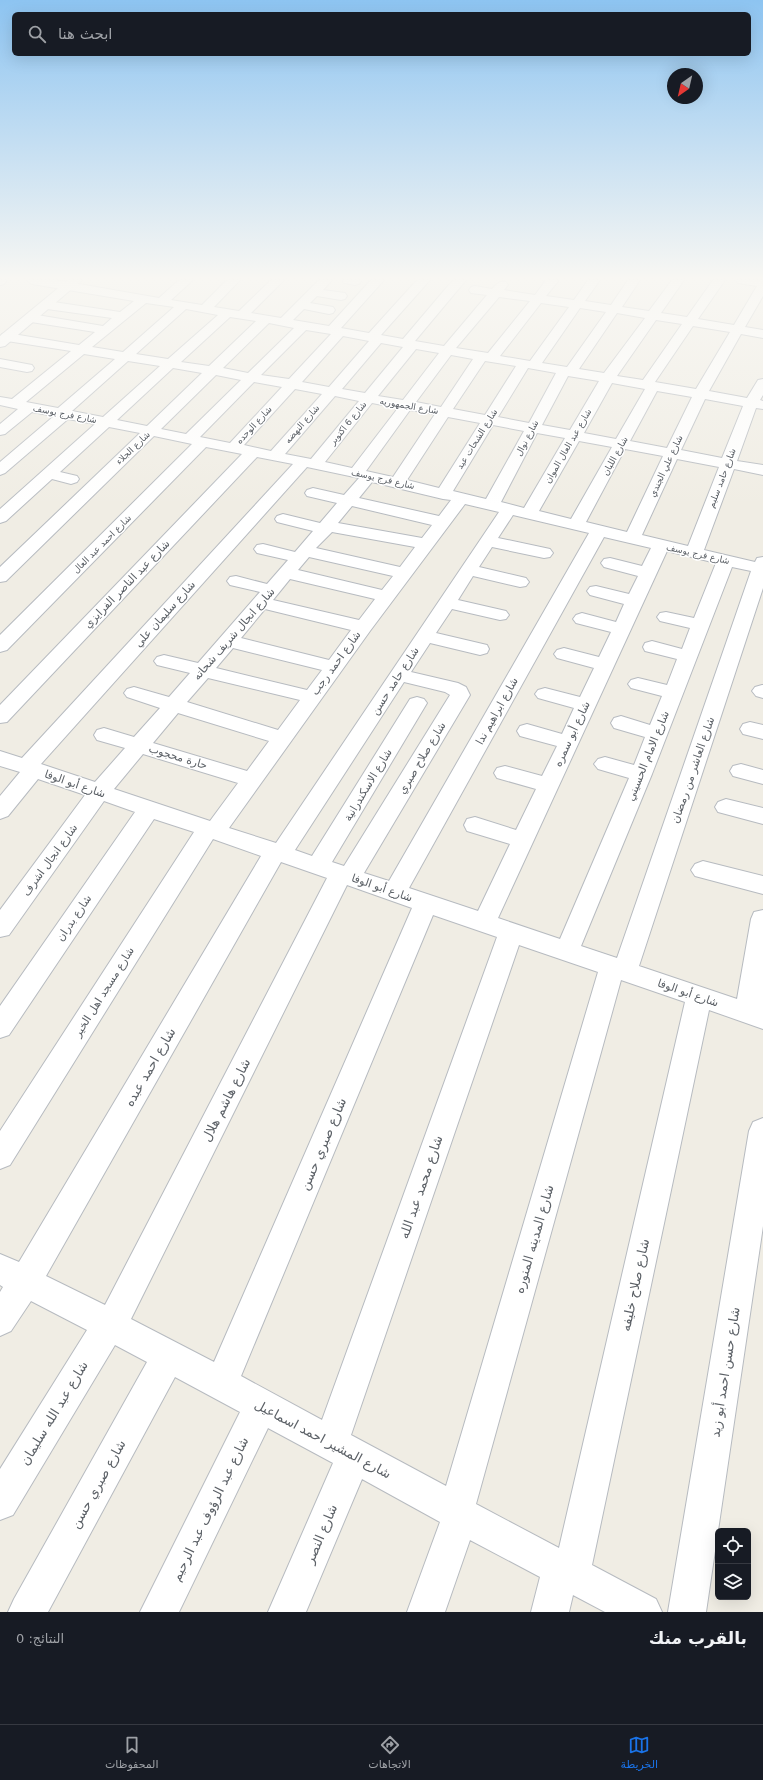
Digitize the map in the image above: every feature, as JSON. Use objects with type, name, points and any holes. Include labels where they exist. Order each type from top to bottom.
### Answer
[{"type":"street","points":[[0,431],[22,405],[76,355]]},
{"type":"street","name":"شارع الجمهوريه","points":[[114,355],[292,384],[763,470]]},
{"type":"street","points":[[0,518],[179,355]]},
{"type":"street","name":"شارع الجلاء","points":[[0,577],[228,355]]},
{"type":"street","name":"شارع احمد عبد العال","points":[[0,646],[197,440],[251,378],[273,355]]},
{"type":"street","name":"شارع الوحده","points":[[234,447],[316,355]]},
{"type":"street","name":"شارع النهضه","points":[[274,456],[361,355]]},
{"type":"street","name":"شارع 6 اكتوبر","points":[[309,463],[368,398],[400,355]]},
{"type":"street","name":"شارع انجال شريف شحاته","points":[[99,792],[348,501],[362,475],[405,405],[444,355]]},
{"type":"street","points":[[471,355],[757,404]]},
{"type":"street","points":[[397,483],[444,412],[488,355]]},
{"type":"street","name":"شارع الشحات عيد","points":[[452,496],[489,420],[537,355]]},
{"type":"street","name":"شارع نوال","points":[[500,507],[533,427],[567,371],[579,355]]},
{"type":"street","name":"شارع عبد العال الموان","points":[[529,514],[608,378],[625,355]]},
{"type":"street","name":"شارع اللبان","points":[[576,525],[622,444],[650,386],[669,355]]},
{"type":"street","name":"شارع علي الجندي","points":[[632,538],[700,394],[723,355]]},
{"type":"street","points":[[0,470],[125,357]]},
{"type":"street","points":[[0,363],[27,368]]},
{"type":"street","name":"شارع حامد سليم","points":[[694,553],[728,463],[757,404],[763,383]]},
{"type":"street","name":"شارع فرج يوسف","points":[[0,401],[254,451],[599,530],[726,561],[762,567]]},
{"type":"street","name":"شارع عبد الناصر الفرايزي","points":[[0,717],[254,451]]},
{"type":"street","name":"شارع سليمان علي","points":[[0,811],[30,768],[309,463]]},
{"type":"street","points":[[48,474],[71,478]]},
{"type":"street","points":[[313,493],[443,522]]},
{"type":"street","name":"شارع احمد رجب","points":[[211,830],[252,780],[333,667],[443,522],[452,496]]},
{"type":"street","name":"شارع حامد حسن","points":[[278,852],[400,675],[488,541],[500,507]]},
{"type":"street","points":[[283,519],[425,544]]},
{"type":"street","name":"شارع ابراهيم ندا","points":[[395,892],[599,530]]},
{"type":"street","points":[[488,541],[544,553]]},
{"type":"street","name":"شارع أبو سمره","points":[[484,923],[661,545]]},
{"type":"street","points":[[263,549],[302,554],[404,573]]},
{"type":"street","name":"شارع الامام الحسيني","points":[[567,951],[641,774],[726,561]]},
{"type":"street","points":[[610,564],[648,573]]},
{"type":"street","name":"شارع العاشر من رمضان","points":[[618,969],[762,567]]},
{"type":"street","points":[[469,570],[520,582]]},
{"type":"street","points":[[286,573],[386,596]]},
{"type":"street","points":[[236,581],[266,596],[363,627]]},
{"type":"street","points":[[596,591],[635,601]]},
{"type":"street","points":[[447,603],[500,616]]},
{"type":"street","points":[[666,617],[700,625]]},
{"type":"street","points":[[582,619],[622,629]]},
{"type":"street","points":[[426,636],[480,649]]},
{"type":"street","points":[[229,641],[333,667]]},
{"type":"street","points":[[652,647],[688,656]]},
{"type":"street","points":[[564,654],[605,665]]},
{"type":"street","points":[[164,661],[312,697]]},
{"type":"street","name":"شارع صلاح صبري","points":[[336,872],[460,695],[459,691],[451,687],[400,675]]},
{"type":"street","points":[[638,684],[673,693]]},
{"type":"street","points":[[134,693],[282,738]]},
{"type":"street","points":[[545,694],[586,705]]},
{"type":"street","name":"شارع الاسكندرانية","points":[[336,872],[417,703]]},
{"type":"street","points":[[621,723],[657,734]]},
{"type":"street","points":[[527,731],[568,742]]},
{"type":"street","name":"حارة محجوب","points":[[104,735],[252,780]]},
{"type":"street","name":"شارع أبو الوفا","points":[[0,758],[756,1016]]},
{"type":"street","points":[[605,764],[641,774]]},
{"type":"street","points":[[741,772],[763,777]]},
{"type":"street","points":[[505,773],[548,785]]},
{"type":"street","name":"شارع انجال اشرف","points":[[0,928],[99,792]]},
{"type":"street","points":[[726,807],[763,816]]},
{"type":"street","name":"شارع بدران","points":[[0,1027],[148,809]]},
{"type":"street","points":[[475,825],[523,840]]},
{"type":"street","name":"شارع مسجد اهل الخير","points":[[0,1156],[211,830]]},
{"type":"street","name":"شارع احمد عبده","points":[[0,1320],[13,1275],[278,852]]},
{"type":"street","points":[[703,870],[763,885]]},
{"type":"street","name":"شارع هاشم هلال","points":[[110,1325],[336,872]]},
{"type":"street","name":"شارع صبري حسن","points":[[221,1384],[426,903]]},
{"type":"street","points":[[756,1016],[762,929]]},
{"type":"street","name":"شارع محمد عبد الله","points":[[342,1449],[511,932]]},
{"type":"street","name":"شارع المدينه المنوره","points":[[426,1612],[458,1513],[618,969]]},
{"type":"street","name":"شارع صلاح خليفه","points":[[550,1612],[566,1570],[699,996]]},
{"type":"street","name":"شارع حسن احمد أبو زيد","points":[[687,1612],[763,1131]]},
{"type":"street","name":"شارع المشير احمد اسماعيل","points":[[13,1275],[221,1384],[644,1612]]},
{"type":"street","name":"شارع عبد الله سليمان","points":[[0,1502],[110,1325]]},
{"type":"street","name":"شارع صبري حسن","points":[[27,1612],[168,1356]]},
{"type":"street","name":"شارع عبد الرؤوف عبد الرحيم","points":[[159,1612],[261,1406]]},
{"type":"street","name":"شارع النصر","points":[[287,1612],[342,1449]]}]
